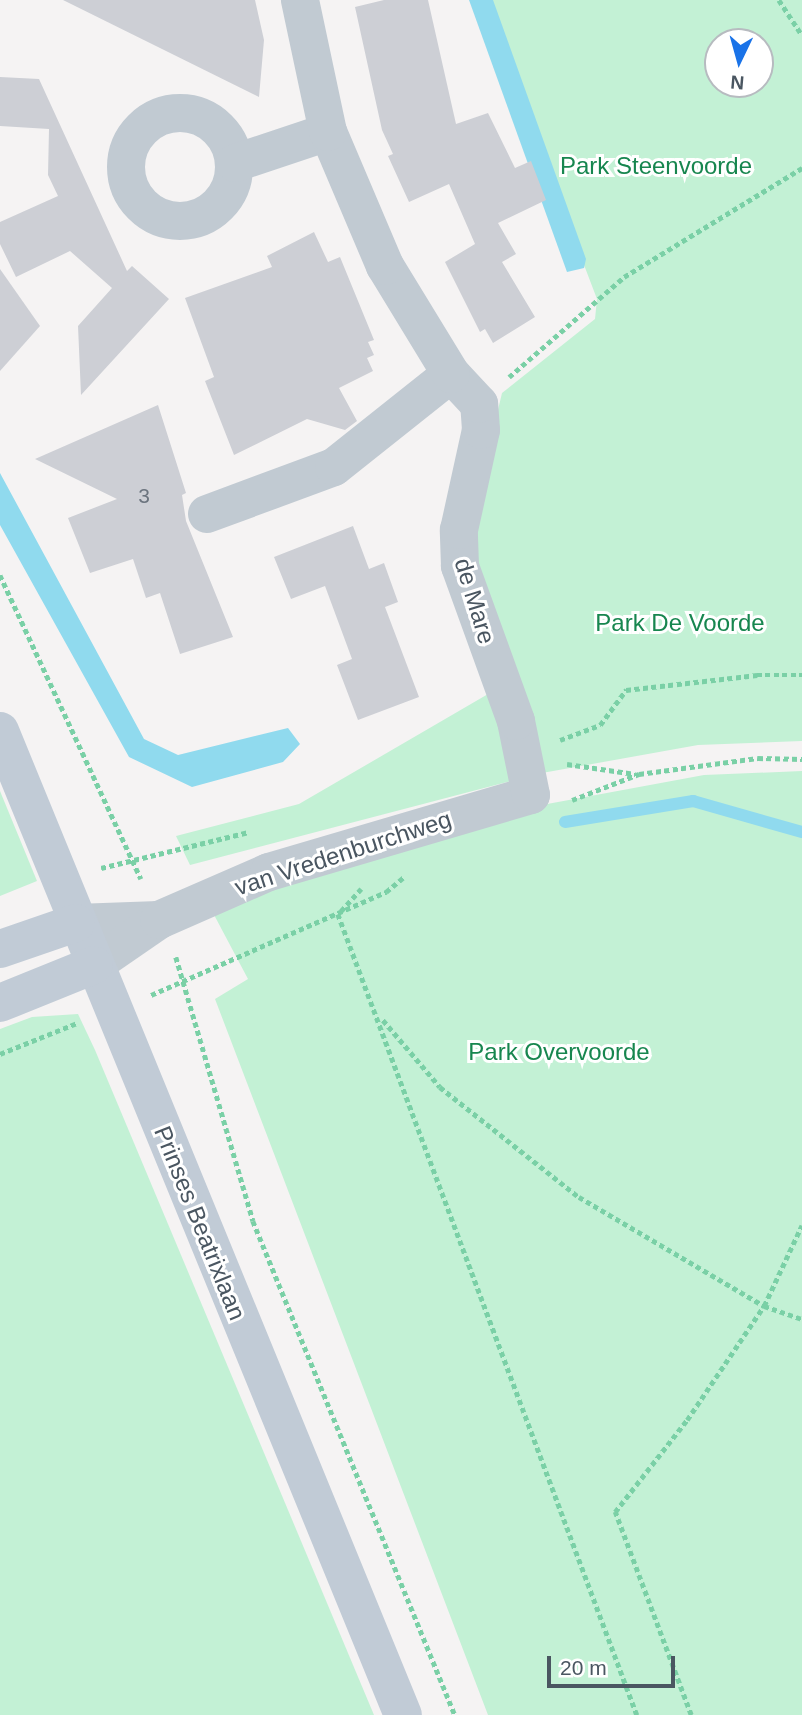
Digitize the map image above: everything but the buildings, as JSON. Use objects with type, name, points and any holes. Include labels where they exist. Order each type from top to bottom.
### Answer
[{"type":"main road","name":"Prinses Beatrixlaan","points":[[0,731],[76,923],[403,1715]]},
{"type":"main road","name":"van Vredenburchweg","points":[[0,949],[76,923]]},
{"type":"main road","name":"van Vredenburchweg","points":[[0,1003],[94,965]]},
{"type":"street","points":[[300,0],[328,132],[384,267],[451,374],[480,404]]},
{"type":"street","points":[[235,163],[328,132]]},
{"type":"street","points":[[207,514],[334,467],[451,374]]},
{"type":"street","name":"de Mare","points":[[480,404],[481,430],[459,530],[460,566],[539,747],[531,795]]},
{"type":"street","name":"van Vredenburchweg","points":[[94,965],[159,920],[269,872],[531,795]]},
{"type":"street","name":"van Vredenburchweg","points":[[76,923],[159,920]]},
{"type":"path","points":[[779,0],[802,35]]},
{"type":"path","points":[[480,404],[624,277],[802,168]]},
{"type":"path","points":[[0,575],[130,857]]},
{"type":"path","points":[[539,747],[600,725],[626,690],[757,675],[802,675]]},
{"type":"path","points":[[539,747],[639,774],[758,758],[802,759]]},
{"type":"path","name":"Prinses Beatrixlaan","points":[[381,1016],[338,914],[311,921],[186,981],[253,1221],[454,1715]]},
{"type":"path","points":[[381,1016],[440,1087],[569,1189],[649,1243],[764,1306],[802,1319]]},
{"type":"path","points":[[381,1016],[574,1558],[637,1715]]},
{"type":"path","points":[[691,1715],[615,1512],[687,1420],[764,1306],[802,1225]]},
{"type":"green space","points":[[483,0],[802,0],[802,741],[698,745],[542,773],[190,865],[176,836],[299,804],[514,679],[469,532],[502,393],[595,319],[597,299]]},
{"type":"green space","name":"Park Overvoorde","points":[[802,771],[802,1715],[488,1715],[215,999],[248,979],[203,894],[531,807],[704,775]]},
{"type":"green space","points":[[0,791],[37,881],[0,896]]},
{"type":"green space","points":[[78,1014],[374,1715],[0,1715],[0,1029],[32,1017]]},
{"type":"water","points":[[469,0],[493,0],[586,259],[584,268],[567,272]]},
{"type":"water","points":[[0,473],[144,739],[178,755],[288,728],[300,744],[283,762],[192,787],[129,757],[0,525]]},
{"type":"waterway","points":[[565,822],[693,801],[802,832]]},
{"type":"park label","name":"Park Steenvoorde","points":[[656,166]]},
{"type":"park label","name":"Park De Voorde","points":[[680,623]]}]
